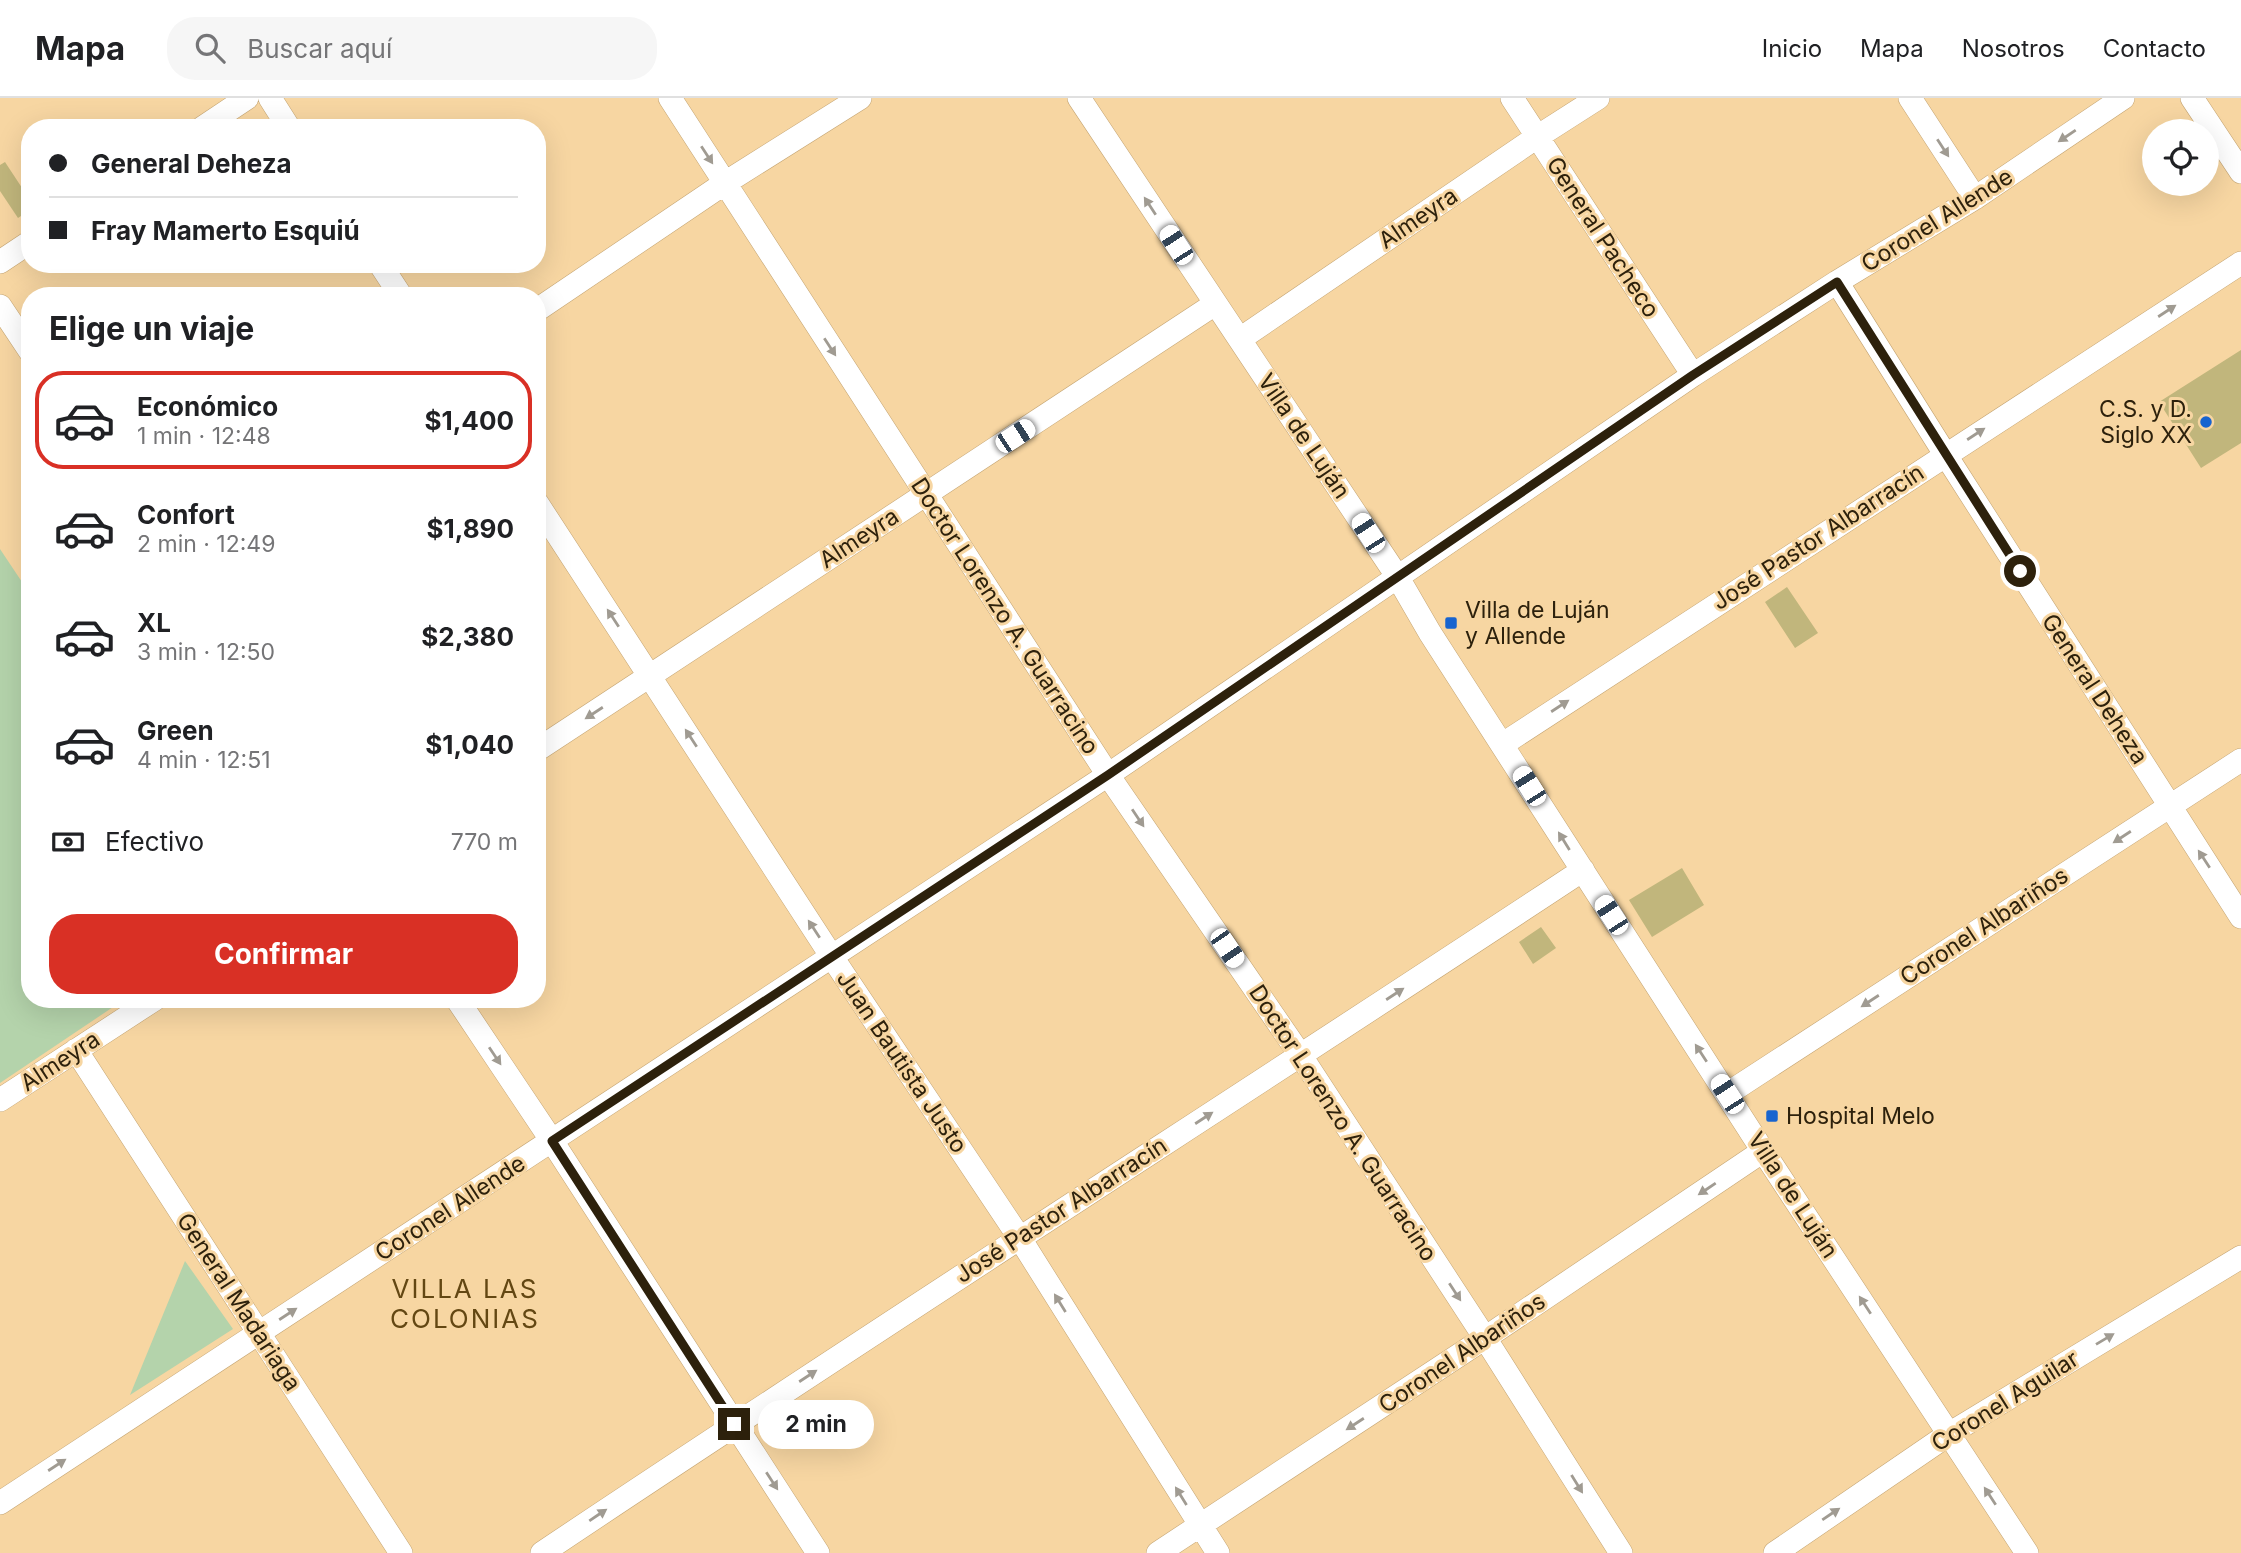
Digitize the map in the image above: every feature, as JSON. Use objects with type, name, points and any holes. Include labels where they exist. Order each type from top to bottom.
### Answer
[{"type":"street","points":[[216,119],[247,98]]},
{"type":"street","points":[[270,98],[283,119]]},
{"type":"street","name":"Doctor Lorenzo A. Guarracino","points":[[670,98],[1108,775],[1301,1056],[1621,1553]]},
{"type":"street","points":[[546,304],[725,183],[860,98]]},
{"type":"street","name":"Villa de Luján","points":[[1079,98],[1397,576],[1430,633],[1763,1150],[2027,1553]]},
{"type":"street","name":"General Pacheco","points":[[1512,98],[1693,375]]},
{"type":"street","name":"Almeyra","points":[[1240,339],[1537,136],[1598,98]]},
{"type":"street","points":[[1910,98],[1975,198]]},
{"type":"street","name":"Coronel Allende","points":[[0,1503],[1108,775],[1693,375],[1837,282],[1975,198],[2123,98]]},
{"type":"street","points":[[2192,98],[2241,172]]},
{"type":"street","points":[[0,262],[21,248]]},
{"type":"street","name":"José Pastor Albarracín","points":[[1503,744],[1945,454],[2241,264]]},
{"type":"street","name":"General Deheza","points":[[1837,282],[2241,917]]},
{"type":"street","name":"Almeyra","points":[[546,744],[1215,304]]},
{"type":"street","points":[[0,306],[21,338]]},
{"type":"street","name":"Juan Bautista Justo","points":[[546,517],[832,957],[1019,1237],[1218,1553]]},
{"type":"street","name":"Coronel Albariños","points":[[1727,1094],[2241,760]]},
{"type":"street","name":"José Pastor Albarracín","points":[[542,1553],[1019,1237],[1583,870]]},
{"type":"street","name":"Almeyra","points":[[0,1100],[141,1008]]},
{"type":"street","points":[[463,1008],[818,1553]]},
{"type":"street","name":"General Madariaga","points":[[76,1051],[401,1553]]},
{"type":"street","name":"Coronel Albariños","points":[[1158,1553],[1485,1338],[1763,1150]]},
{"type":"street","name":"Coronel Aguilar","points":[[1775,1553],[1949,1434],[2241,1257]]},
{"type":"green space","points":[[0,549],[21,580],[21,1008],[112,1008],[0,1083]]},
{"type":"green space","points":[[185,1261],[233,1329],[130,1395]]},
{"type":"building","points":[[5,162],[21,186],[21,216],[18,218],[0,191],[0,165]]},
{"type":"building","name":"C.S. y D. Siglo XX","points":[[2241,350],[2241,443],[2201,468],[2159,402]]},
{"type":"building","points":[[1787,587],[1818,633],[1795,648],[1765,602]]},
{"type":"building","points":[[1682,868],[1704,905],[1652,937],[1629,900]]},
{"type":"building","points":[[1541,927],[1556,948],[1533,964],[1519,942]]},
{"type":"place","name":"C.S. y D. Siglo XX","points":[[2206,422]]},
{"type":"place","name":"Villa de Luján y Allende","points":[[1451,623]]},
{"type":"place","name":"Hospital Melo","points":[[1772,1116]]},
{"type":"district","name":"VILLA LAS COLONIAS","points":[[465,1304]]},
{"type":"route","points":[[734,1424],[552,1141],[1108,775],[1693,375],[1837,282],[2020,571]]}]
